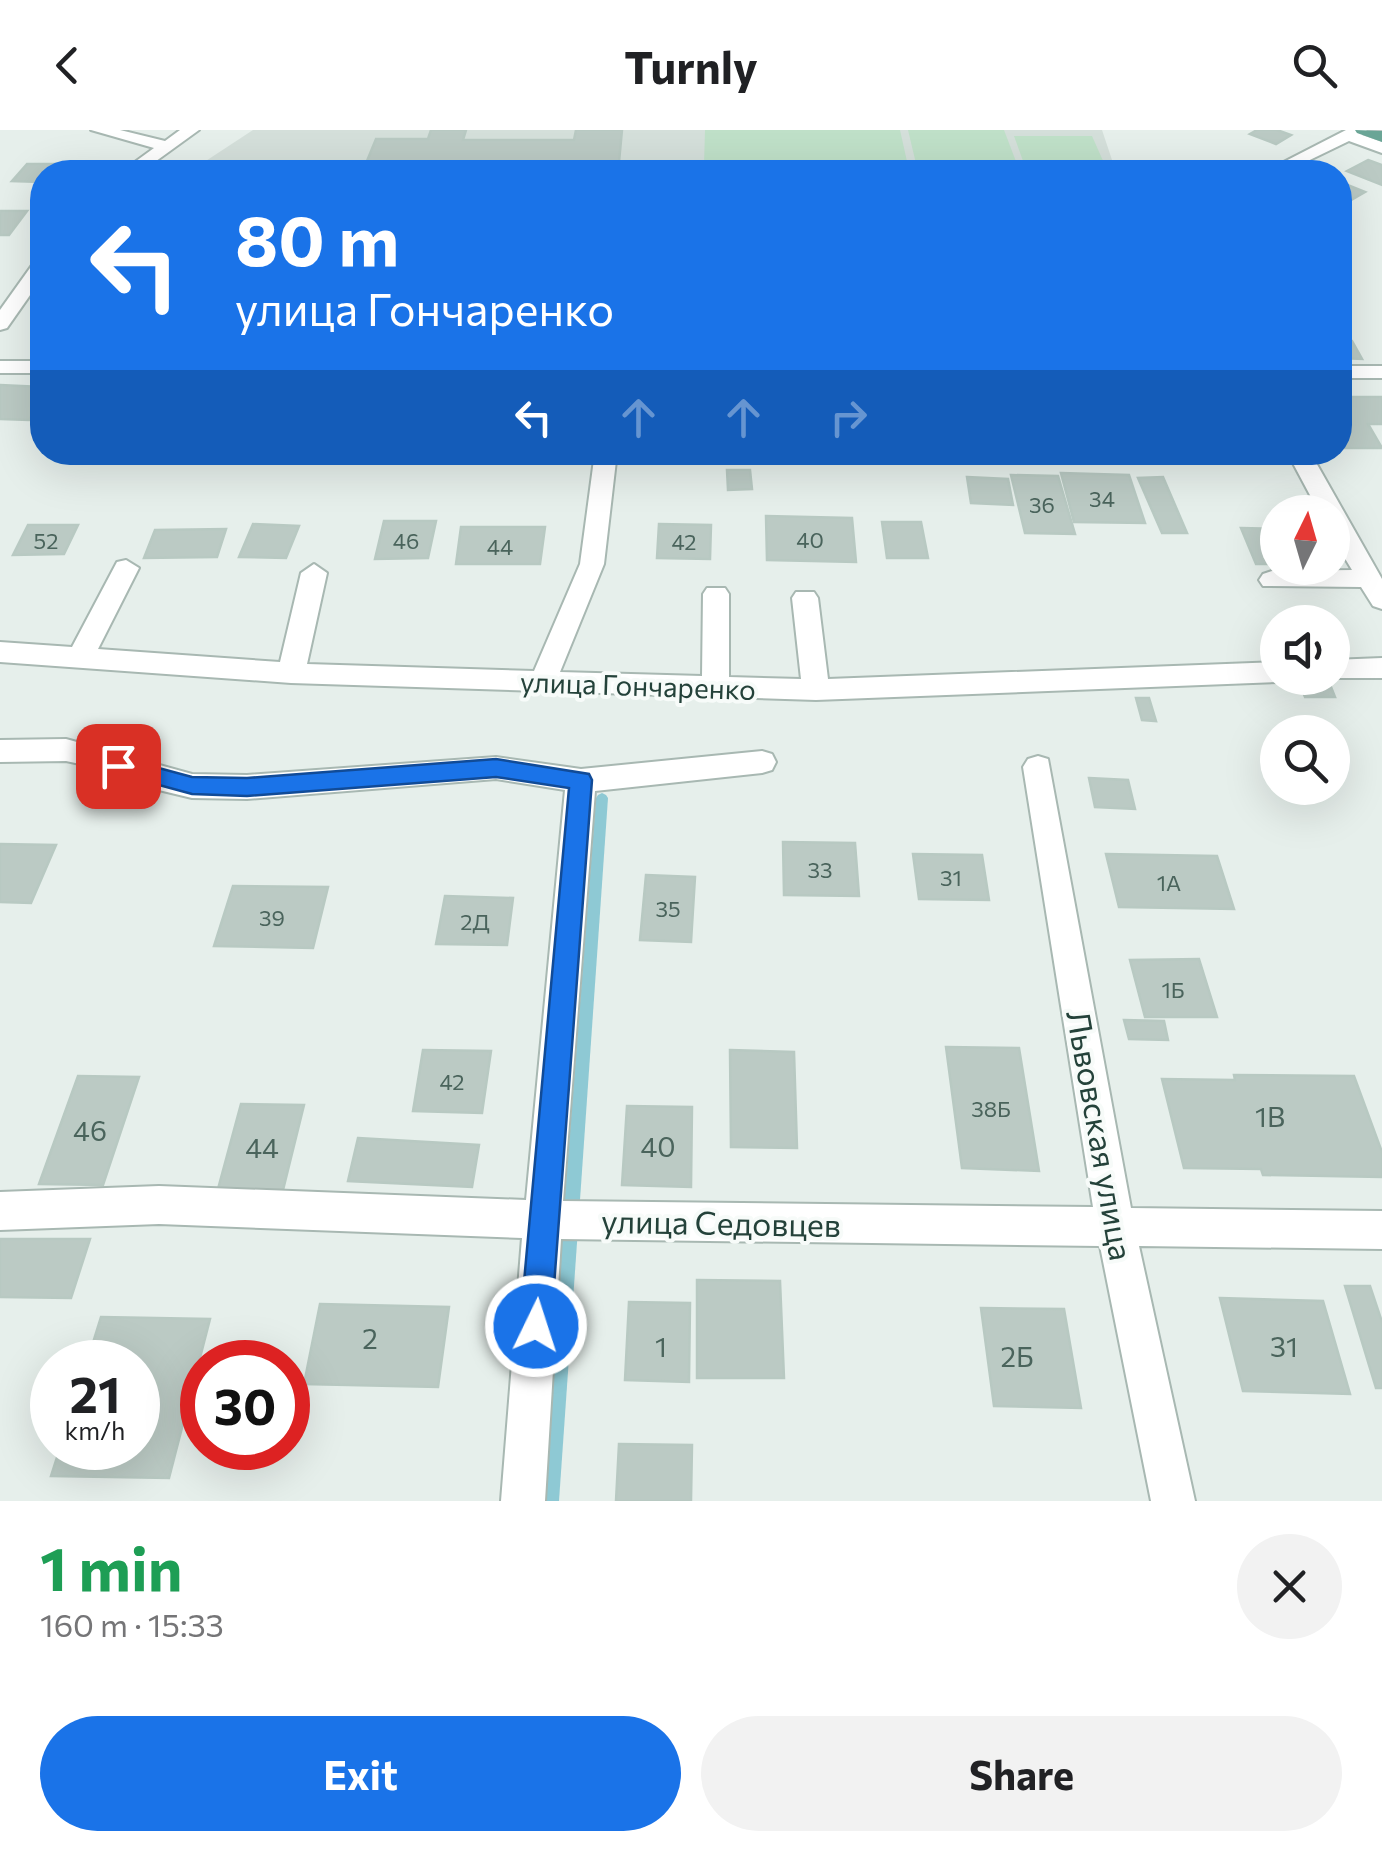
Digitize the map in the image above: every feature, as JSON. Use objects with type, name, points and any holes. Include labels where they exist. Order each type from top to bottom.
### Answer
[{"type":"main road","points":[[1356,132],[1382,137]]},
{"type":"street","points":[[99,130],[166,146]]},
{"type":"street","points":[[147,160],[192,130]]},
{"type":"street","points":[[1299,160],[1356,132],[1382,148]]},
{"type":"street","points":[[0,324],[30,282]]},
{"type":"street","points":[[0,367],[30,367]]},
{"type":"street","points":[[1352,372],[1382,372]]},
{"type":"street","points":[[542,683],[592,564],[604,465]]},
{"type":"street","points":[[1305,465],[1322,495]]},
{"type":"street","points":[[1350,547],[1382,600]]},
{"type":"street","points":[[80,658],[126,568]]},
{"type":"street","points":[[291,673],[314,574]]},
{"type":"street","points":[[1350,578],[1367,578]]},
{"type":"street","points":[[716,594],[716,687]]},
{"type":"street","points":[[805,598],[816,690]]},
{"type":"street","name":"улица Гончаренко","points":[[0,652],[291,673],[816,690],[1260,673]]},
{"type":"street","points":[[1350,669],[1382,668]]},
{"type":"street","points":[[0,751],[66,750],[99,757],[138,774],[192,786],[247,787],[496,768],[581,780],[762,762]]},
{"type":"street","name":"Львовская улица","points":[[1038,767],[1115,1225],[1173,1501]]},
{"type":"street","points":[[523,1501],[581,780]]},
{"type":"street","name":"улица Седовцев","points":[[0,1211],[159,1205],[543,1220],[1382,1230]]},
{"type":"shaded area","points":[[253,130],[1102,130],[1112,160],[207,160]]},
{"type":"green space","points":[[705,130],[900,130],[907,160],[704,160]]},
{"type":"green space","points":[[908,130],[1004,130],[1015,160],[915,160]]},
{"type":"green space","points":[[1014,136],[1092,136],[1103,160],[1023,160]]},
{"type":"building","points":[[431,130],[466,130],[463,140],[574,140],[576,130],[622,130],[619,160],[367,160],[376,139],[428,139]]},
{"type":"building","points":[[1257,130],[1291,135],[1276,144],[1250,134]]},
{"type":"building","points":[[1368,160],[1382,165],[1382,185],[1352,173],[1352,168]]},
{"type":"building","points":[[27,164],[30,164],[30,182],[12,181]]},
{"type":"building","points":[[1352,187],[1365,192],[1352,199]]},
{"type":"building","points":[[0,211],[27,211],[9,235],[0,235]]},
{"type":"building","points":[[1352,341],[1362,359],[1352,359]]},
{"type":"building","points":[[0,385],[30,386],[29,420],[0,419]]},
{"type":"building","points":[[1352,397],[1382,397],[1382,424],[1368,424],[1382,448],[1352,448]]},
{"type":"building","points":[[727,470],[750,470],[752,489],[728,490]]},
{"type":"building","points":[[1061,473],[1129,475],[1145,523],[1074,522]]},
{"type":"building","points":[[1011,475],[1058,476],[1075,534],[1025,533]]},
{"type":"building","points":[[967,477],[1008,479],[1013,505],[971,503]]},
{"type":"building","points":[[1163,477],[1187,533],[1162,533],[1138,478]]},
{"type":"building","points":[[766,516],[852,518],[856,562],[767,560]]},
{"type":"building","points":[[384,521],[436,521],[428,558],[375,559]]},
{"type":"building","points":[[882,522],[921,522],[928,558],[887,558]]},
{"type":"building","points":[[253,524],[299,526],[286,558],[239,557]]},
{"type":"building","points":[[659,524],[711,525],[710,559],[657,558]]},
{"type":"building","points":[[28,525],[78,525],[64,554],[13,555]]},
{"type":"building","points":[[461,527],[545,527],[540,564],[456,564]]},
{"type":"building","points":[[1241,528],[1260,529],[1260,564],[1256,564]]},
{"type":"building","points":[[226,529],[217,557],[144,558],[155,530]]},
{"type":"building","points":[[1136,698],[1149,698],[1156,721],[1142,720]]},
{"type":"building","points":[[1089,778],[1128,780],[1135,809],[1095,807]]},
{"type":"building","points":[[783,842],[855,843],[859,896],[784,895]]},
{"type":"building","points":[[0,844],[56,845],[31,903],[0,902]]},
{"type":"building","points":[[913,854],[982,855],[989,900],[919,899]]},
{"type":"building","points":[[1106,854],[1217,856],[1234,909],[1119,907]]},
{"type":"building","points":[[646,875],[695,877],[691,942],[640,940]]},
{"type":"building","points":[[233,886],[328,887],[313,948],[214,946]]},
{"type":"building","points":[[445,896],[513,898],[507,945],[436,944]]},
{"type":"building","points":[[1199,959],[1217,1017],[1145,1017],[1130,960]]},
{"type":"building","points":[[1124,1020],[1164,1021],[1168,1040],[1129,1039]]},
{"type":"building","points":[[946,1047],[1019,1048],[1039,1171],[962,1168]]},
{"type":"building","points":[[423,1050],[491,1051],[482,1113],[413,1111]]},
{"type":"building","points":[[730,1050],[794,1052],[797,1148],[731,1147]]},
{"type":"building","points":[[1234,1075],[1354,1076],[1382,1152],[1382,1177],[1263,1175],[1261,1169],[1184,1168],[1162,1079],[1235,1080]]},
{"type":"building","points":[[78,1076],[139,1077],[103,1185],[39,1184]]},
{"type":"building","points":[[241,1104],[304,1105],[283,1190],[218,1189]]},
{"type":"building","points":[[627,1106],[692,1107],[691,1187],[622,1185]]},
{"type":"building","points":[[358,1138],[479,1145],[472,1187],[348,1181]]},
{"type":"building","points":[[0,1239],[90,1239],[71,1298],[0,1297]]},
{"type":"building","points":[[697,1280],[780,1281],[784,1378],[697,1378]]},
{"type":"building","points":[[1345,1286],[1370,1286],[1382,1322],[1382,1388],[1376,1388]]},
{"type":"building","points":[[1220,1298],[1323,1301],[1350,1394],[1243,1391]]},
{"type":"building","points":[[629,1302],[690,1303],[689,1382],[625,1380]]},
{"type":"building","points":[[320,1304],[449,1307],[438,1387],[310,1384],[310,1354]]},
{"type":"building","points":[[981,1308],[1064,1309],[1081,1408],[994,1406]]},
{"type":"building","points":[[101,1317],[210,1319],[205,1340],[180,1340],[180,1435],[169,1478],[51,1476],[53,1470],[160,1470],[160,1340],[94,1340]]},
{"type":"building","points":[[619,1444],[692,1445],[691,1501],[616,1501]]},
{"type":"waterway","points":[[550,1501],[602,798]]},
{"type":"route","points":[[118,766],[192,786],[247,787],[496,768],[581,780],[536,1326]]}]
